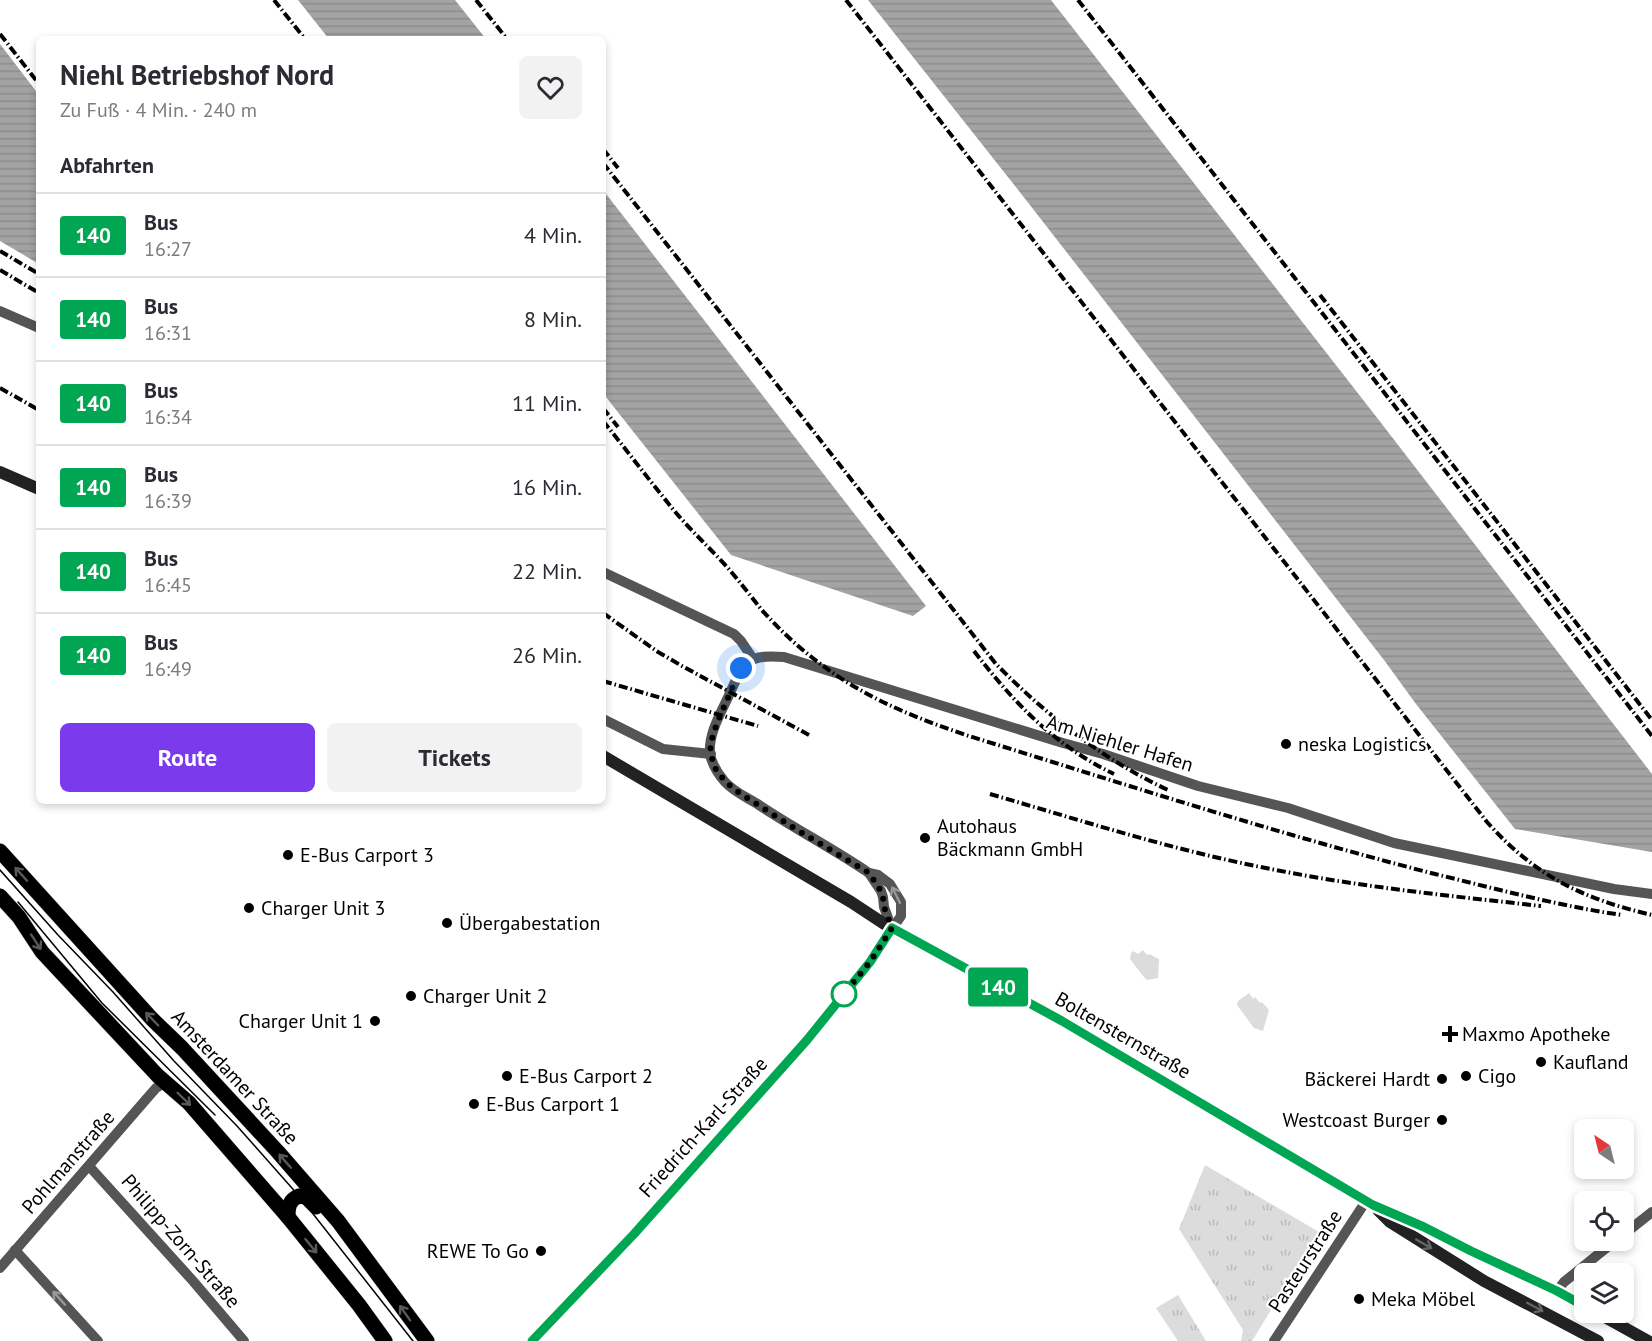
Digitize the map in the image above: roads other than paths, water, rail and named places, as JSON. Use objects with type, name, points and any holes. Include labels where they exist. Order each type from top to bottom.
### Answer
[{"type":"main road","points":[[0,472],[36,488]]},
{"type":"main road","name":"Boltensternstraße","points":[[606,758],[892,928],[1062,1021],[1370,1203],[1574,1300]]},
{"type":"main road","name":"Amsterdamer Straße","points":[[0,851],[152,1019],[257,1128],[338,1221],[427,1341]]},
{"type":"main road","points":[[0,896],[19,917],[42,952],[158,1076],[189,1103],[288,1217],[385,1341]]},
{"type":"main road","name":"Friedrich-Karl-Straße","points":[[532,1341],[634,1234],[807,1040],[870,962],[892,928]]},
{"type":"main road","points":[[288,1217],[289,1204],[295,1197],[302,1196],[324,1216],[338,1221]]},
{"type":"main road","name":"Boltensternstraße","points":[[1370,1203],[1390,1222],[1484,1281],[1598,1341]]},
{"type":"main road","points":[[1616,1323],[1648,1341]]},
{"type":"street","points":[[0,311],[36,327]]},
{"type":"street","points":[[606,573],[734,634],[741,641],[753,659],[741,668],[712,735],[711,754],[718,773],[732,788],[794,828],[890,884],[901,902],[901,916],[892,928]]},
{"type":"street","name":"Am Niehler Hafen","points":[[753,659],[767,656],[784,657],[1103,754],[1198,786],[1288,808],[1394,843],[1614,889],[1652,894]]},
{"type":"street","points":[[606,720],[663,749],[711,754]]},
{"type":"street","points":[[869,873],[881,891],[892,928]]},
{"type":"street","name":"Pohlmanstraße","points":[[0,1268],[156,1088],[166,1082]]},
{"type":"street","name":"Philipp-Zorn-Straße","points":[[89,1166],[244,1341]]},
{"type":"street","name":"Pasteurstraße","points":[[1274,1341],[1370,1203]]},
{"type":"street","points":[[1634,1226],[1652,1212]]},
{"type":"street","points":[[15,1250],[98,1341]]},
{"type":"street","points":[[1557,1291],[1564,1282],[1602,1251]]},
{"type":"tram line","points":[[0,870],[299,1196],[413,1341]]},
{"type":"tram line","points":[[18,902],[102,1003],[215,1115]]},
{"type":"railway","points":[[274,0],[303,36]]},
{"type":"railway","points":[[476,0],[505,36]]},
{"type":"railway","points":[[846,0],[1487,822],[1523,857],[1562,883],[1604,901],[1652,915]]},
{"type":"railway","points":[[1078,0],[1652,736]]},
{"type":"railway","points":[[0,34],[36,80]]},
{"type":"railway","points":[[606,153],[618,168]]},
{"type":"railway","points":[[606,167],[996,664],[1035,701],[1077,735],[1122,766],[1170,791]]},
{"type":"railway","points":[[0,251],[36,272]]},
{"type":"railway","points":[[0,270],[36,291]]},
{"type":"railway","points":[[1320,295],[1652,720]]},
{"type":"railway","points":[[0,388],[36,408]]},
{"type":"railway","points":[[606,412],[618,427]]},
{"type":"railway","points":[[606,425],[689,528],[727,567],[777,627],[823,666],[882,701],[916,717],[969,736],[1318,842],[1505,891],[1622,915]]},
{"type":"railway","points":[[606,615],[658,652],[809,735]]},
{"type":"railway","points":[[974,651],[1004,688],[1054,736],[1092,763],[1114,774]]},
{"type":"railway","points":[[606,682],[758,726]]},
{"type":"railway","points":[[990,794],[1235,862],[1372,886],[1541,906]]},
{"type":"place","name":"neska Logistics","points":[[1286,744]]},
{"type":"place","name":"Autohaus Bäckmann GmbH","points":[[925,838]]},
{"type":"place","name":"E-Bus Carport 3","points":[[288,855]]},
{"type":"place","name":"Charger Unit 3","points":[[249,908]]},
{"type":"place","name":"Übergabestation","points":[[447,923]]},
{"type":"place","name":"Charger Unit 2","points":[[411,996]]},
{"type":"place","name":"Charger Unit 1","points":[[375,1021]]},
{"type":"place","name":"Maxmo Apotheke","points":[[1450,1034]]},
{"type":"place","name":"Kaufland","points":[[1541,1062]]},
{"type":"place","name":"E-Bus Carport 2","points":[[507,1076]]},
{"type":"place","name":"Cigo","points":[[1466,1076]]},
{"type":"place","name":"Bäckerei Hardt","points":[[1442,1079]]},
{"type":"place","name":"E-Bus Carport 1","points":[[474,1104]]},
{"type":"place","name":"Westcoast Burger","points":[[1442,1120]]},
{"type":"place","name":"REWE To Go","points":[[541,1251]]},
{"type":"place","name":"Meka Möbel","points":[[1359,1299]]}]
